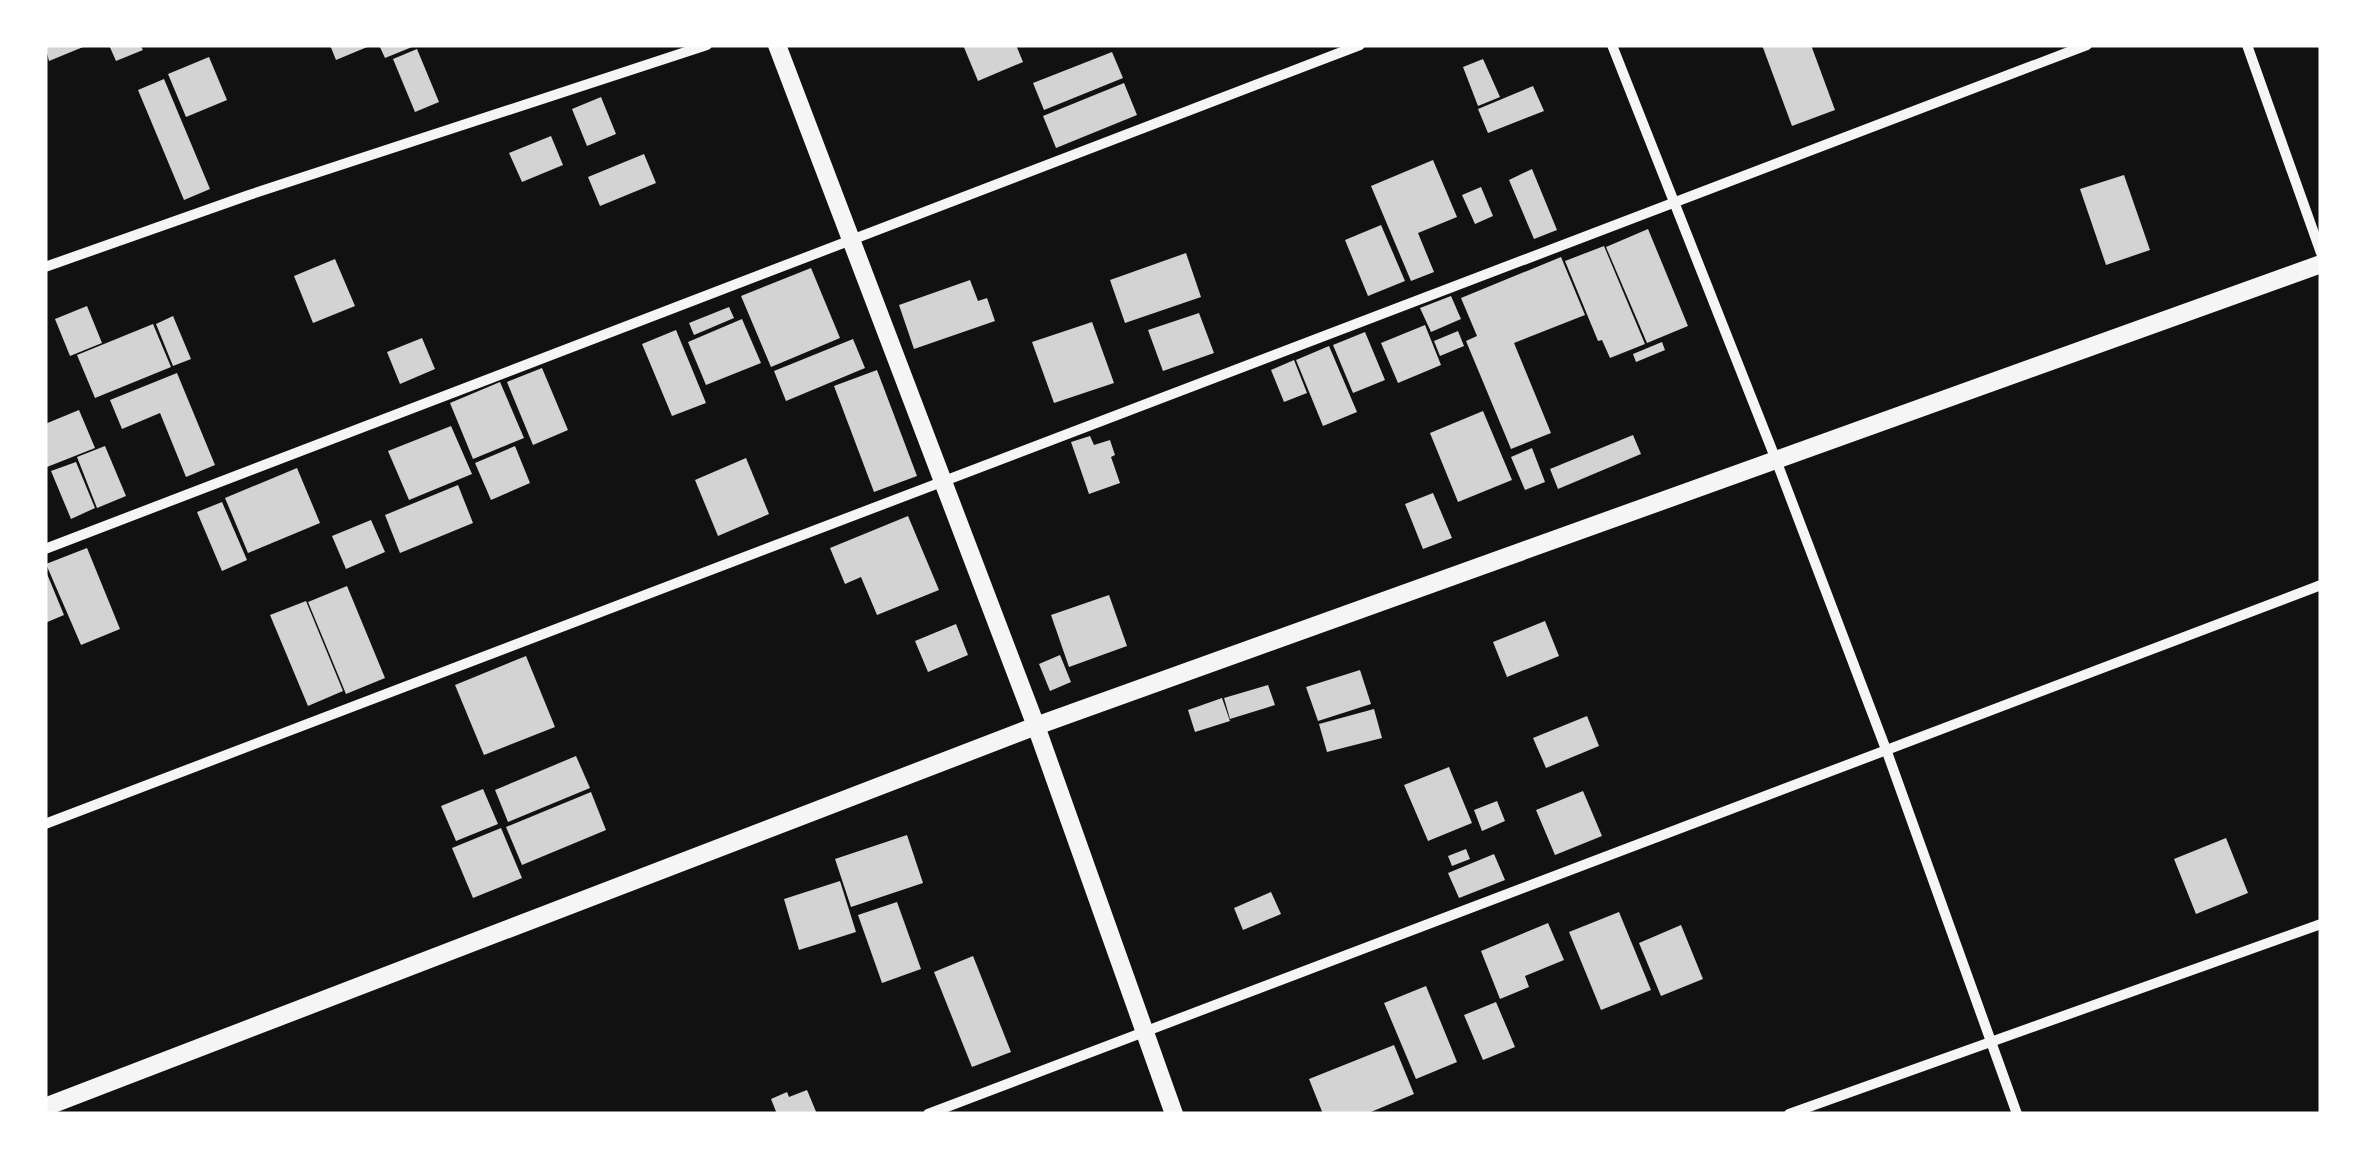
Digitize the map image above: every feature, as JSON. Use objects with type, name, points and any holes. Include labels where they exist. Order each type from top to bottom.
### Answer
[{"type":"street","points":[[45,267],[249,195],[707,45]]},
{"type":"street","points":[[777,45],[1036,726],[1174,1114]]},
{"type":"street","points":[[45,549],[1360,45]]},
{"type":"street","points":[[1612,45],[1887,752],[2017,1114]]},
{"type":"street","points":[[45,824],[2087,45]]},
{"type":"street","points":[[2247,45],[2321,253]]},
{"type":"street","points":[[45,1108],[1036,726],[2321,264]]},
{"type":"street","points":[[928,1114],[2321,586]]},
{"type":"street","points":[[1789,1114],[2321,924]]},
{"type":"building","points":[[45,45],[88,45],[49,61]]},
{"type":"building","points":[[109,45],[140,45],[143,50],[116,61]]},
{"type":"building","points":[[330,45],[372,45],[336,60]]},
{"type":"building","points":[[379,45],[417,45],[385,58]]},
{"type":"building","points":[[963,45],[1016,45],[1023,62],[978,81]]},
{"type":"building","points":[[1762,45],[1811,45],[1835,110],[1792,126]]},
{"type":"building","points":[[417,49],[439,102],[415,112],[393,59]]},
{"type":"building","points":[[1112,52],[1123,78],[1044,110],[1033,83]]},
{"type":"building","points":[[209,57],[227,100],[186,117],[168,74]]},
{"type":"building","points":[[1483,59],[1500,97],[1478,106],[1463,67]]},
{"type":"building","points":[[164,79],[210,189],[184,200],[138,90]]},
{"type":"building","points":[[1124,83],[1137,115],[1056,148],[1043,116]]},
{"type":"building","points":[[1533,86],[1544,111],[1488,133],[1478,109]]},
{"type":"building","points":[[601,97],[616,134],[587,146],[572,109]]},
{"type":"building","points":[[551,136],[563,165],[522,182],[509,153]]},
{"type":"building","points":[[644,154],[656,183],[600,206],[588,177]]},
{"type":"building","points":[[1433,160],[1457,217],[1418,233],[1434,272],[1411,281],[1371,186]]},
{"type":"building","points":[[1532,169],[1557,230],[1534,239],[1509,180]]},
{"type":"building","points":[[2124,175],[2150,250],[2106,265],[2080,189]]},
{"type":"building","points":[[1481,187],[1493,216],[1475,224],[1462,195]]},
{"type":"building","points":[[1381,225],[1405,281],[1368,296],[1345,240]]},
{"type":"building","points":[[1648,229],[1688,326],[1647,343],[1606,247]]},
{"type":"building","points":[[1604,246],[1645,344],[1610,358],[1602,340],[1598,341],[1565,261]]},
{"type":"building","points":[[1186,253],[1201,297],[1125,323],[1110,280]]},
{"type":"building","points":[[1561,257],[1585,315],[1514,343],[1551,433],[1511,449],[1466,341],[1477,336],[1461,298]]},
{"type":"building","points":[[335,259],[355,306],[313,323],[294,276]]},
{"type":"building","points":[[811,268],[840,338],[771,367],[741,296]]},
{"type":"building","points":[[970,280],[978,301],[987,298],[995,321],[914,349],[899,305]]},
{"type":"building","points":[[1451,296],[1461,319],[1431,332],[1420,308]]},
{"type":"building","points":[[87,306],[102,343],[70,356],[55,319]]},
{"type":"building","points":[[729,307],[734,318],[694,335],[689,323]]},
{"type":"building","points":[[1199,313],[1214,353],[1163,371],[1148,330]]},
{"type":"building","points":[[173,316],[191,359],[173,366],[156,324]]},
{"type":"building","points":[[742,319],[761,363],[706,385],[688,342]]},
{"type":"building","points":[[1092,322],[1114,383],[1054,403],[1032,342]]},
{"type":"building","points":[[153,324],[171,367],[95,398],[77,355]]},
{"type":"building","points":[[1425,325],[1441,365],[1398,383],[1381,343]]},
{"type":"building","points":[[676,330],[706,403],[672,416],[642,344]]},
{"type":"building","points":[[1458,331],[1464,346],[1440,356],[1434,341]]},
{"type":"building","points":[[1365,332],[1385,380],[1353,393],[1333,345]]},
{"type":"building","points":[[422,338],[435,369],[400,384],[387,352]]},
{"type":"building","points":[[853,339],[865,368],[786,401],[774,371]]},
{"type":"building","points":[[1662,342],[1665,350],[1636,362],[1633,354]]},
{"type":"building","points":[[1329,346],[1357,412],[1323,426],[1296,360]]},
{"type":"building","points":[[1294,360],[1307,393],[1284,402],[1271,370]]},
{"type":"building","points":[[542,368],[568,430],[533,445],[507,382]]},
{"type":"building","points":[[877,370],[917,476],[874,492],[834,386]]},
{"type":"building","points":[[177,373],[215,465],[186,477],[160,413],[122,429],[110,400]]},
{"type":"building","points":[[500,382],[524,438],[473,459],[450,403]]},
{"type":"building","points":[[79,410],[95,448],[47,467],[45,424]]},
{"type":"building","points":[[1483,411],[1512,480],[1458,502],[1430,433]]},
{"type":"building","points":[[451,426],[472,474],[409,500],[388,451]]},
{"type":"building","points":[[1633,435],[1641,454],[1558,489],[1550,469]]},
{"type":"building","points":[[1090,436],[1094,445],[1110,440],[1120,483],[1089,494],[1071,442]]},
{"type":"building","points":[[105,446],[126,496],[97,508],[77,457]]},
{"type":"building","points":[[515,446],[530,483],[491,500],[475,463]]},
{"type":"building","points":[[1532,448],[1545,482],[1525,490],[1511,457]]},
{"type":"building","points":[[746,458],[769,514],[718,536],[695,480]]},
{"type":"building","points":[[76,462],[95,508],[71,519],[51,471]]},
{"type":"building","points":[[297,468],[320,523],[248,553],[225,498]]},
{"type":"building","points":[[458,485],[473,523],[400,553],[385,515]]},
{"type":"building","points":[[1433,493],[1452,538],[1423,549],[1405,504]]},
{"type":"building","points":[[222,502],[247,560],[222,571],[197,512]]},
{"type":"building","points":[[908,516],[939,590],[877,615],[861,577],[845,584],[830,548]]},
{"type":"building","points":[[371,520],[385,552],[346,569],[332,536]]},
{"type":"building","points":[[87,548],[120,629],[81,645],[46,564]]},
{"type":"building","points":[[45,569],[64,615],[45,623]]},
{"type":"building","points":[[347,586],[385,678],[346,694],[308,602]]},
{"type":"building","points":[[1109,595],[1127,646],[1069,667],[1051,615]]},
{"type":"building","points":[[306,601],[343,691],[308,706],[270,615]]},
{"type":"building","points":[[1545,621],[1559,656],[1507,677],[1493,642]]},
{"type":"building","points":[[956,624],[968,655],[928,672],[915,641]]},
{"type":"building","points":[[1060,655],[1071,682],[1050,691],[1039,664]]},
{"type":"building","points":[[526,656],[555,727],[484,755],[455,685]]},
{"type":"building","points":[[1360,670],[1371,704],[1318,721],[1306,687]]},
{"type":"building","points":[[1268,685],[1275,705],[1230,719],[1224,698]]},
{"type":"building","points":[[1222,698],[1230,721],[1195,732],[1188,710]]},
{"type":"building","points":[[1374,709],[1382,738],[1327,752],[1319,724]]},
{"type":"building","points":[[1587,716],[1599,746],[1546,768],[1533,738]]},
{"type":"building","points":[[576,756],[590,788],[508,822],[495,790]]},
{"type":"building","points":[[1449,767],[1472,823],[1428,841],[1404,785]]},
{"type":"building","points":[[483,789],[498,824],[456,841],[441,806]]},
{"type":"building","points":[[1583,791],[1602,836],[1555,855],[1536,810]]},
{"type":"building","points":[[591,792],[606,830],[522,865],[506,827]]},
{"type":"building","points":[[1497,801],[1505,821],[1482,831],[1474,810]]},
{"type":"building","points":[[501,828],[522,878],[473,898],[452,848]]},
{"type":"building","points":[[907,835],[923,883],[851,907],[835,859]]},
{"type":"building","points":[[2226,838],[2248,893],[2196,914],[2174,859]]},
{"type":"building","points":[[1466,849],[1470,859],[1452,866],[1448,856]]},
{"type":"building","points":[[1494,854],[1505,880],[1459,898],[1448,873]]},
{"type":"building","points":[[840,881],[856,932],[799,950],[784,899]]},
{"type":"building","points":[[1271,892],[1281,914],[1243,930],[1234,908]]},
{"type":"building","points":[[897,902],[921,969],[882,983],[858,915]]},
{"type":"building","points":[[1619,912],[1651,990],[1601,1010],[1569,932]]},
{"type":"building","points":[[1548,923],[1564,960],[1525,976],[1529,987],[1500,999],[1481,951]]},
{"type":"building","points":[[1681,925],[1703,979],[1661,996],[1639,943]]},
{"type":"building","points":[[973,956],[1011,1052],[972,1067],[934,972]]},
{"type":"building","points":[[1426,986],[1457,1062],[1416,1079],[1384,1003]]},
{"type":"building","points":[[1496,1002],[1515,1047],[1483,1060],[1464,1015]]},
{"type":"building","points":[[1394,1045],[1414,1094],[1366,1114],[1323,1114],[1309,1079]]},
{"type":"building","points":[[807,1090],[817,1114],[777,1114],[771,1099]]}]
